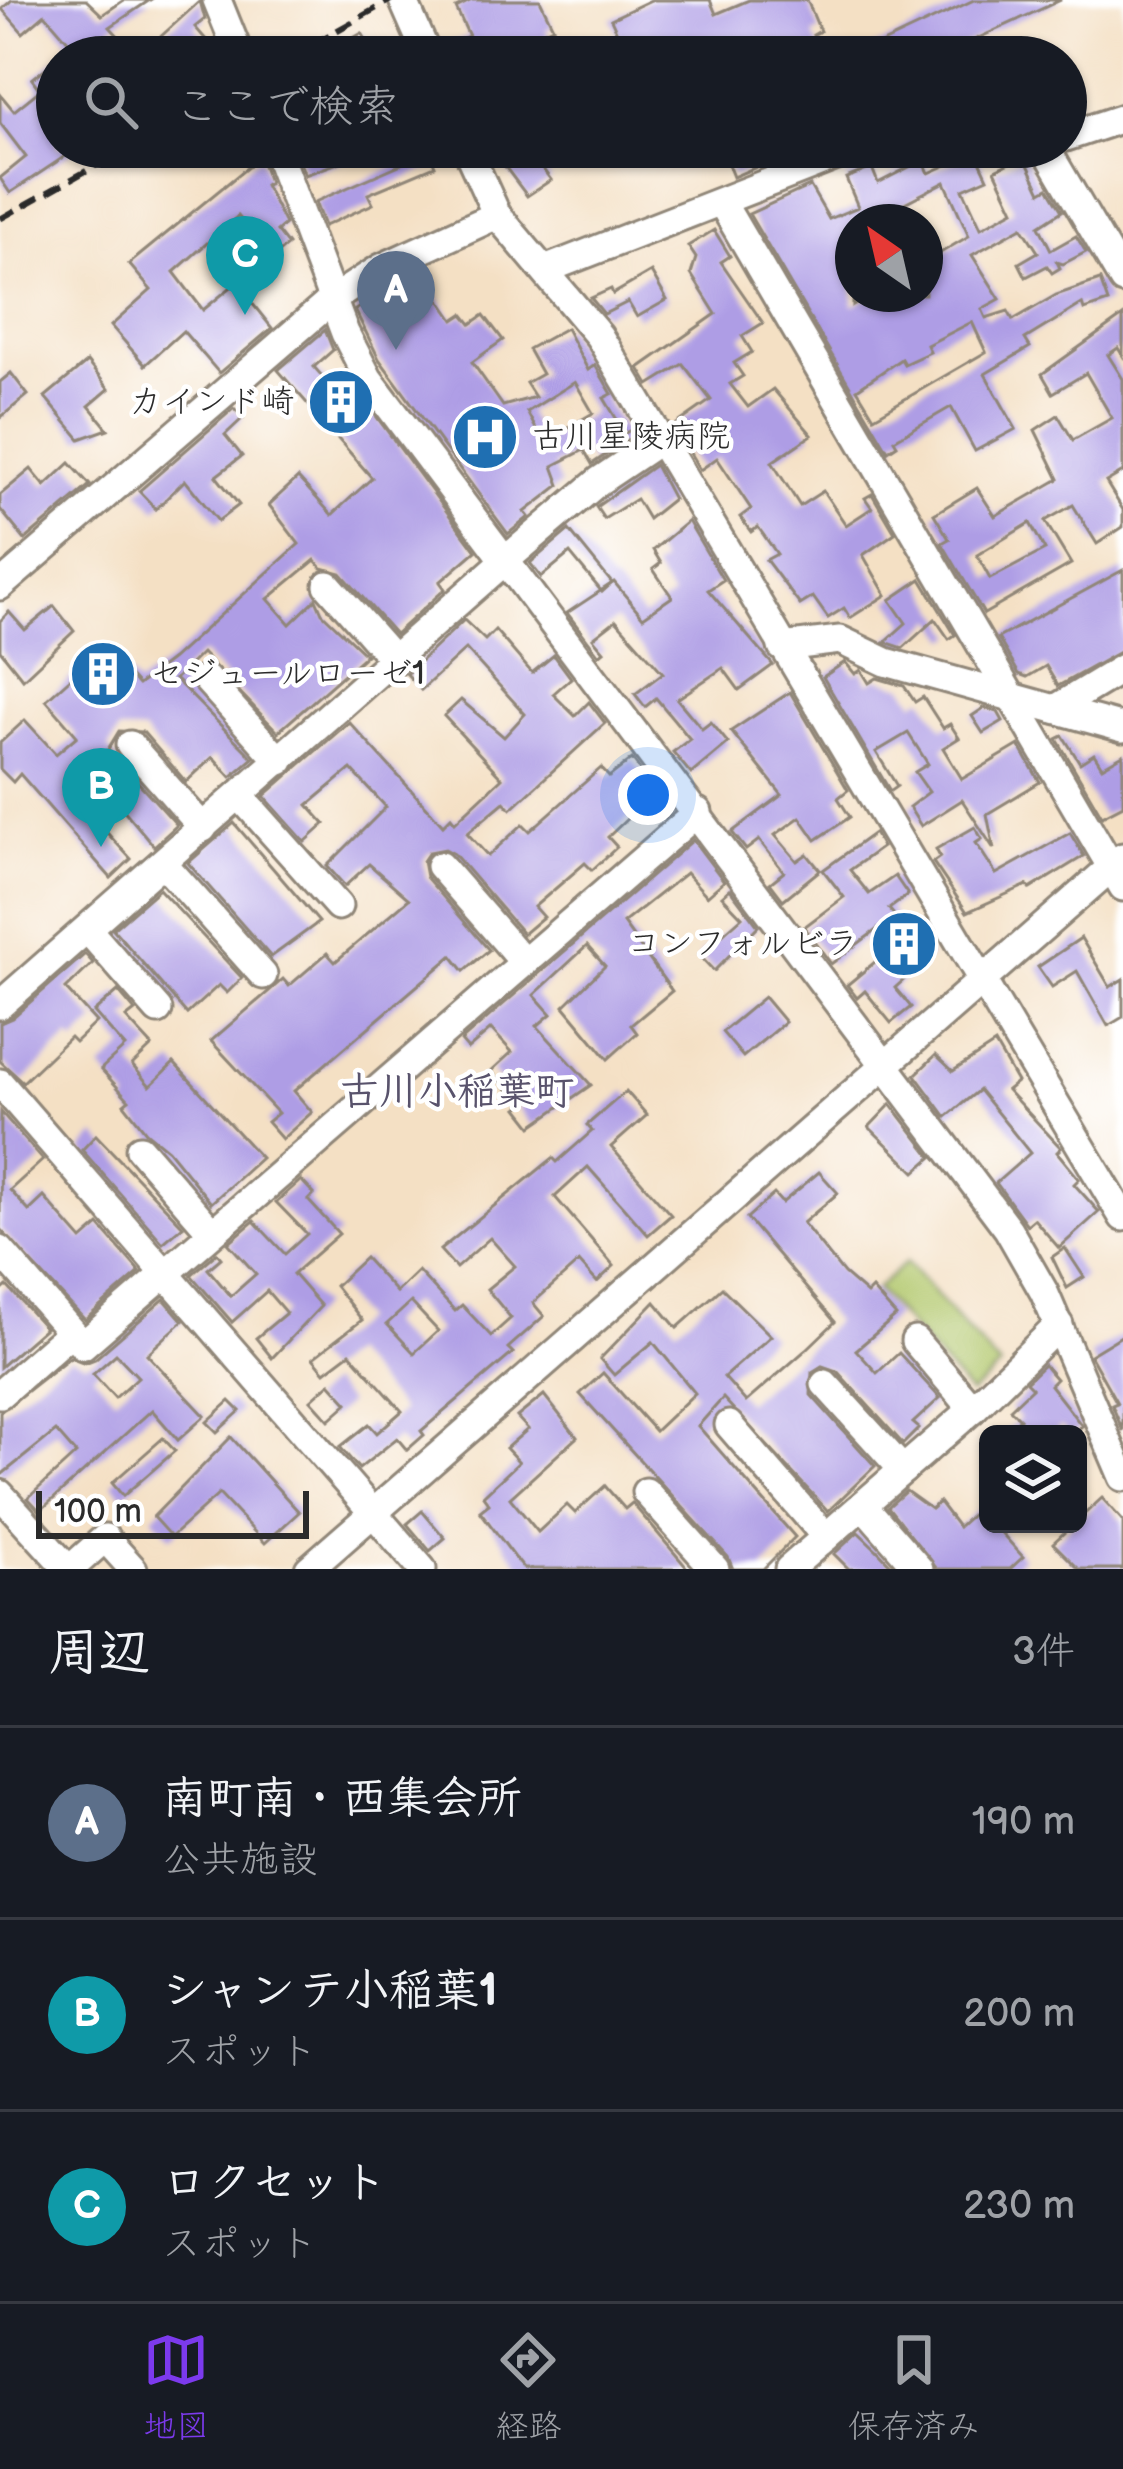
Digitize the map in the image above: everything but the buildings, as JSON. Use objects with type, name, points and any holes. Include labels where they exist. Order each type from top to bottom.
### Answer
[{"type":"street","points":[[217,0],[232,36]]},
{"type":"street","points":[[404,0],[419,36]]},
{"type":"street","points":[[1087,132],[1123,118]]},
{"type":"street","points":[[283,168],[368,377],[887,1062],[893,1078],[1007,1229],[1058,1325],[1123,1477]]},
{"type":"street","points":[[476,168],[497,215],[599,336],[1123,1217]]},
{"type":"street","points":[[547,269],[808,168]]},
{"type":"street","points":[[1057,168],[1123,280]]},
{"type":"street","points":[[309,1569],[981,979],[1119,871],[1010,696],[722,203]]},
{"type":"street","points":[[0,586],[333,299],[381,268],[497,215]]},
{"type":"street","points":[[0,1005],[508,558],[599,481],[660,440]]},
{"type":"street","points":[[328,585],[395,661]]},
{"type":"street","points":[[782,647],[840,640],[886,662],[1123,728]]},
{"type":"street","points":[[1055,709],[1123,668]]},
{"type":"street","points":[[206,679],[280,761]]},
{"type":"street","points":[[130,745],[203,828]]},
{"type":"street","points":[[240,796],[338,906]]},
{"type":"street","points":[[0,1250],[83,1346],[522,960],[698,812]]},
{"type":"street","points":[[163,863],[263,975]]},
{"type":"street","points":[[440,866],[522,960]]},
{"type":"street","points":[[87,929],[158,1010]]},
{"type":"street","points":[[0,1083],[422,1569]]},
{"type":"street","points":[[140,1149],[211,1231]]},
{"type":"street","points":[[789,1569],[974,1409],[1058,1325]]},
{"type":"street","points":[[0,1394],[71,1332]]},
{"type":"street","points":[[915,1341],[974,1409]]},
{"type":"street","points":[[824,1384],[902,1470]]},
{"type":"street","points":[[729,1425],[826,1537]]},
{"type":"street","points":[[646,1492],[715,1569]]},
{"type":"street","points":[[0,1494],[69,1569],[106,1538],[133,1569]]},
{"type":"street","points":[[863,1505],[919,1569]]},
{"type":"green space","points":[[906,1262],[1000,1367],[970,1394],[876,1289]]},
{"type":"railway","points":[[327,36],[391,0]]},
{"type":"railway","points":[[0,219],[91,168]]},
{"type":"place","name":"ロクセット","points":[[245,315]]},
{"type":"place","name":"南町南・西集会所","points":[[396,350]]},
{"type":"place","name":"カインド崎","points":[[341,402]]},
{"type":"place","name":"古川星陵病院","points":[[485,437]]},
{"type":"place","name":"セジュールローゼ1","points":[[103,674]]},
{"type":"place","name":"シャンテ小稲葉1","points":[[101,847]]},
{"type":"place","name":"コンフォルビラ","points":[[904,944]]},
{"type":"district","name":"古川小稲葉町","points":[[457,1092]]}]
